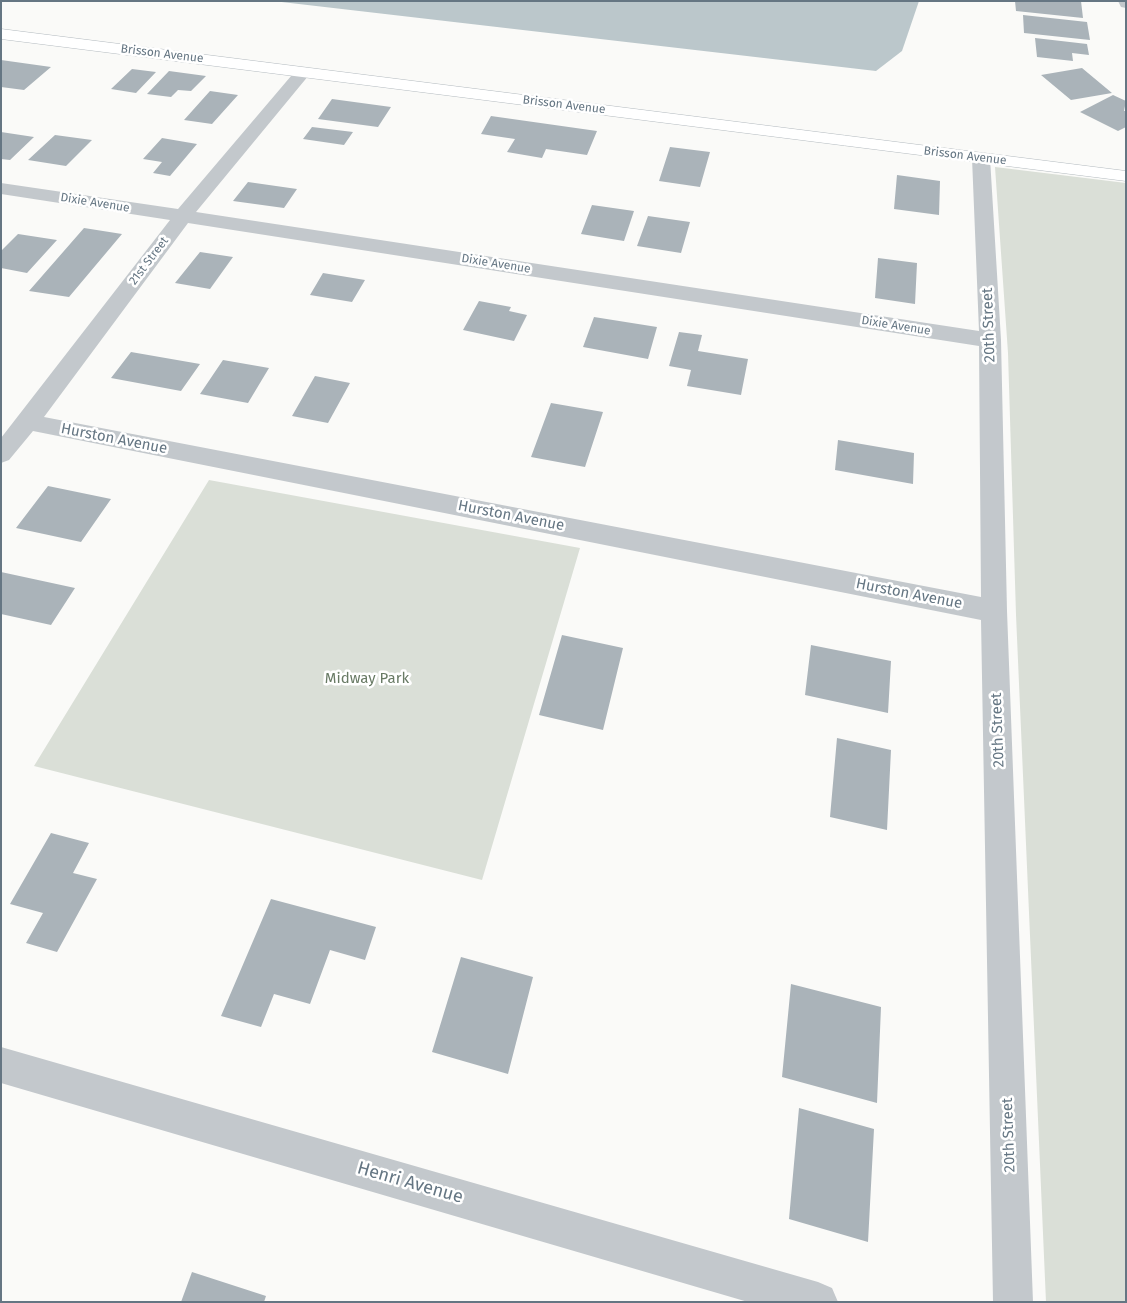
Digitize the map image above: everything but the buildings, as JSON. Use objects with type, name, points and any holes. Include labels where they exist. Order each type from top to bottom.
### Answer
[{"type":"street","name":"Brisson Avenue","points":[[1,34],[1126,176]]},
{"type":"street","name":"21st Street","points":[[1,454],[28,422],[183,216],[303,72]]},
{"type":"street","name":"20th Street","points":[[981,158],[990,340],[994,610],[1013,1302]]},
{"type":"street","name":"Dixie Avenue","points":[[1,188],[990,340]]},
{"type":"street","name":"Hurston Avenue","points":[[28,422],[994,610]]},
{"type":"street","name":"Henri Avenue","points":[[1,1065],[818,1302]]},
{"type":"green space","points":[[995,167],[1126,183],[1126,1302],[1046,1302],[1016,615],[1008,353]]},
{"type":"green space","name":"Midway Park","points":[[209,480],[580,548],[482,880],[34,766]]},
{"type":"shaded area","points":[[273,1],[919,1],[902,51],[876,71]]}]
